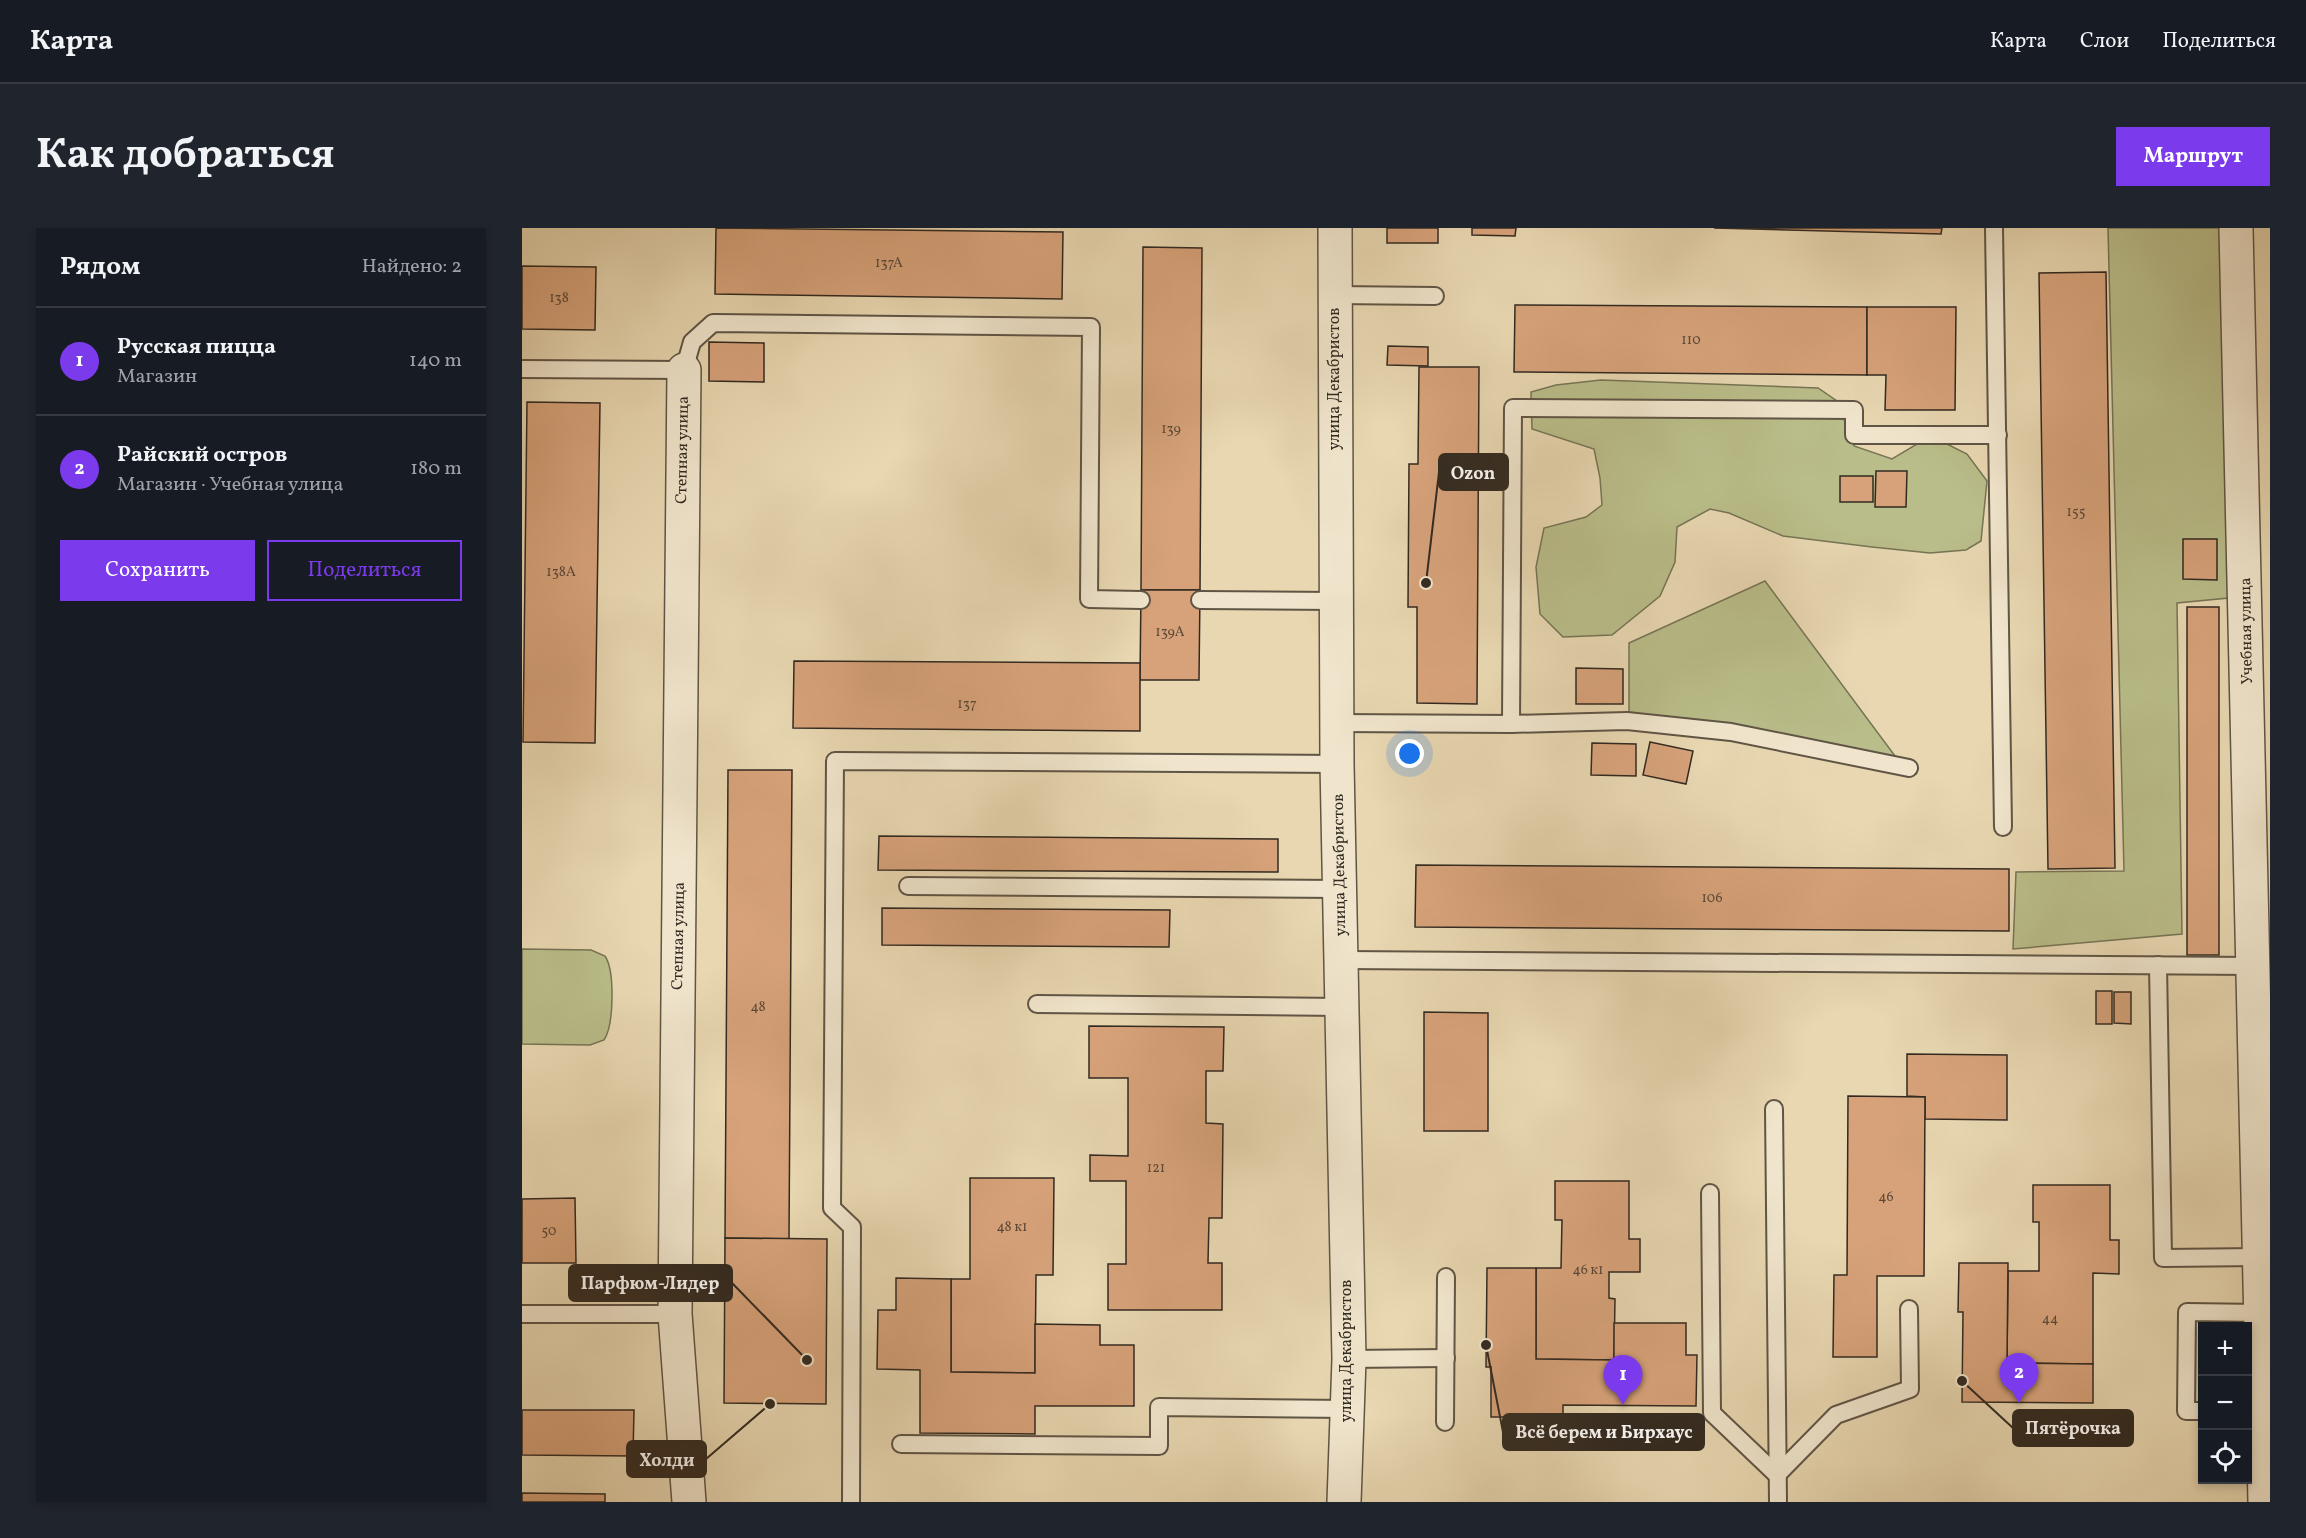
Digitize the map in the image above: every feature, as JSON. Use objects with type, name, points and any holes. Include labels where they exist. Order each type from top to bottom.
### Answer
[{"type":"street","name":"улица Декабристов","points":[[1335,228],[1337,764],[1349,1359],[1344,1502]]},
{"type":"street","name":"Учебная улица","points":[[2236,228],[2258,565],[2254,966],[2261,1313],[2256,1411],[2265,1502]]},
{"type":"street","name":"Степная улица","points":[[684,370],[675,1314],[689,1502]]},
{"type":"lane","points":[[1994,228],[2004,827]]},
{"type":"lane","points":[[1335,295],[1435,296]]},
{"type":"lane","points":[[522,369],[684,370],[692,342],[713,323],[1090,327],[1089,599],[1140,600]]},
{"type":"lane","points":[[1511,724],[1513,408],[1854,410],[1854,435],[1998,435]]},
{"type":"lane","points":[[1200,600],[1336,601]]},
{"type":"lane","points":[[1337,723],[1511,724],[1628,721],[1719,730],[1909,768]]},
{"type":"lane","points":[[851,1502],[852,1227],[832,1208],[835,761],[1337,764]]},
{"type":"lane","points":[[908,886],[1340,889]]},
{"type":"lane","points":[[1342,960],[2254,966]]},
{"type":"lane","points":[[2158,965],[2163,1258],[2259,1257]]},
{"type":"lane","points":[[1037,1004],[1342,1007]]},
{"type":"lane","points":[[1774,1109],[1778,1502]]},
{"type":"lane","points":[[1710,1193],[1712,1413],[1777,1475]]},
{"type":"lane","points":[[1445,1422],[1446,1277]]},
{"type":"lane","points":[[1777,1475],[1836,1415],[1910,1389],[1909,1309]]},
{"type":"lane","points":[[2198,1411],[2186,1411],[2187,1312],[2261,1313]]},
{"type":"lane","points":[[522,1314],[675,1314]]},
{"type":"lane","points":[[1349,1359],[1446,1358]]},
{"type":"lane","points":[[901,1444],[1159,1446],[1159,1407],[1349,1409]]},
{"type":"green space","points":[[2108,228],[2231,228],[2239,597],[2177,603],[2182,934],[2013,949],[2016,872],[2124,871]]},
{"type":"green space","points":[[1601,380],[1818,388],[1837,401],[1854,446],[1892,459],[1917,444],[1947,444],[1967,454],[1987,481],[1981,541],[1966,550],[1930,553],[1872,547],[1783,536],[1729,513],[1710,509],[1677,527],[1675,562],[1660,596],[1612,635],[1563,637],[1540,614],[1536,567],[1544,528],[1586,517],[1602,505],[1600,478],[1594,449],[1532,429],[1531,392],[1556,385]]},
{"type":"green space","points":[[1765,581],[1895,756],[1891,761],[1629,717],[1629,643]]},
{"type":"green space","points":[[522,949],[591,950],[605,956],[612,985],[612,998],[610,1023],[604,1040],[590,1045],[522,1044]]},
{"type":"building","points":[[716,228],[1063,232],[1062,299],[715,294]]},
{"type":"building","points":[[1387,228],[1438,228],[1438,243],[1387,243]]},
{"type":"building","points":[[1472,228],[1516,228],[1515,236],[1472,235]]},
{"type":"building","points":[[1714,228],[1942,228],[1941,234]]},
{"type":"building","points":[[1143,247],[1202,248],[1200,590],[1141,590]]},
{"type":"building","points":[[522,266],[596,267],[595,330],[522,329]]},
{"type":"building","points":[[2106,272],[2115,868],[2048,869],[2039,273]]},
{"type":"building","points":[[1515,305],[1867,307],[1867,375],[1514,372]]},
{"type":"building","points":[[1867,307],[1956,307],[1955,410],[1885,410],[1886,375],[1867,375]]},
{"type":"building","points":[[709,342],[764,343],[764,382],[709,381]]},
{"type":"building","points":[[1388,346],[1428,347],[1428,366],[1387,365]]},
{"type":"building","points":[[1419,367],[1479,367],[1477,704],[1417,703],[1417,607],[1408,607],[1409,464],[1418,464]]},
{"type":"building","points":[[527,402],[600,403],[595,743],[523,742]]},
{"type":"building","points":[[1876,471],[1907,471],[1906,507],[1875,507]]},
{"type":"building","points":[[1840,476],[1873,476],[1873,502],[1840,502]]},
{"type":"building","points":[[2183,539],[2217,539],[2217,580],[2183,579]]},
{"type":"building","points":[[1141,590],[1200,590],[1199,680],[1140,680]]},
{"type":"building","points":[[2187,607],[2219,607],[2219,955],[2187,955]]},
{"type":"building","points":[[794,661],[1140,663],[1140,731],[793,728]]},
{"type":"building","points":[[1576,668],[1623,669],[1623,704],[1576,704]]},
{"type":"building","points":[[1650,742],[1693,751],[1686,784],[1643,775]]},
{"type":"building","points":[[1592,743],[1636,744],[1636,776],[1591,775]]},
{"type":"building","points":[[728,770],[792,770],[789,1239],[725,1238]]},
{"type":"building","points":[[879,836],[1278,839],[1278,872],[878,870]]},
{"type":"building","points":[[1416,865],[2009,869],[2009,931],[1415,927]]},
{"type":"building","points":[[882,908],[1170,910],[1169,947],[882,945]]},
{"type":"building","points":[[2096,991],[2112,991],[2112,1024],[2096,1024]]},
{"type":"building","points":[[2114,992],[2131,992],[2131,1024],[2114,1023]]},
{"type":"building","points":[[1424,1012],[1488,1013],[1488,1131],[1424,1131]]},
{"type":"building","points":[[1089,1026],[1224,1027],[1223,1071],[1206,1071],[1206,1123],[1223,1124],[1222,1218],[1209,1218],[1208,1263],[1222,1263],[1222,1310],[1108,1310],[1108,1264],[1126,1264],[1126,1181],[1090,1181],[1090,1155],[1128,1156],[1128,1078],[1089,1078]]},
{"type":"building","points":[[1907,1054],[2007,1055],[2007,1120],[1925,1119],[1925,1097],[1907,1096]]},
{"type":"building","points":[[1848,1096],[1925,1097],[1924,1276],[1877,1276],[1877,1357],[1833,1357],[1834,1275],[1847,1275]]},
{"type":"building","points":[[970,1178],[1054,1178],[1053,1275],[1036,1275],[1035,1373],[951,1372],[951,1279],[970,1279]]},
{"type":"building","points":[[1555,1181],[1629,1181],[1629,1239],[1640,1239],[1640,1272],[1609,1272],[1609,1298],[1615,1299],[1614,1360],[1536,1359],[1536,1268],[1561,1268],[1562,1220],[1555,1220]]},
{"type":"building","points":[[2033,1185],[2110,1185],[2110,1240],[2119,1240],[2119,1274],[2093,1273],[2093,1364],[2007,1363],[2008,1271],[2039,1271],[2039,1222],[2033,1222]]},
{"type":"building","points":[[575,1198],[576,1263],[522,1263],[522,1199]]},
{"type":"building","points":[[725,1238],[827,1239],[826,1404],[724,1403]]},
{"type":"building","points":[[1959,1263],[2008,1263],[2007,1363],[2093,1364],[2093,1403],[1962,1402],[1963,1312],[1958,1312]]},
{"type":"building","points":[[1487,1268],[1536,1268],[1536,1359],[1614,1360],[1614,1323],[1686,1323],[1686,1355],[1697,1355],[1696,1406],[1563,1405],[1563,1417],[1491,1417],[1491,1367],[1486,1367]]},
{"type":"building","points":[[896,1278],[951,1279],[951,1372],[1035,1373],[1035,1324],[1100,1325],[1100,1345],[1134,1345],[1134,1406],[1035,1406],[1035,1434],[920,1433],[920,1370],[877,1369],[878,1310],[896,1310]]},
{"type":"building","points":[[522,1410],[634,1410],[633,1456],[522,1455]]},
{"type":"building","points":[[522,1493],[605,1494],[605,1502],[522,1502]]},
{"type":"place","name":"Ozon","points":[[1426,583]]},
{"type":"place","name":"Всё берем и Бирхаус","points":[[1486,1345]]},
{"type":"place","name":"Парфюм-Лидер","points":[[807,1360]]},
{"type":"place","name":"Пятёрочка","points":[[1962,1381]]},
{"type":"place","name":"Райский остров","points":[[2019,1403]]},
{"type":"place","name":"Холди","points":[[770,1404]]},
{"type":"place","name":"Русская пицца","points":[[1623,1405]]}]
